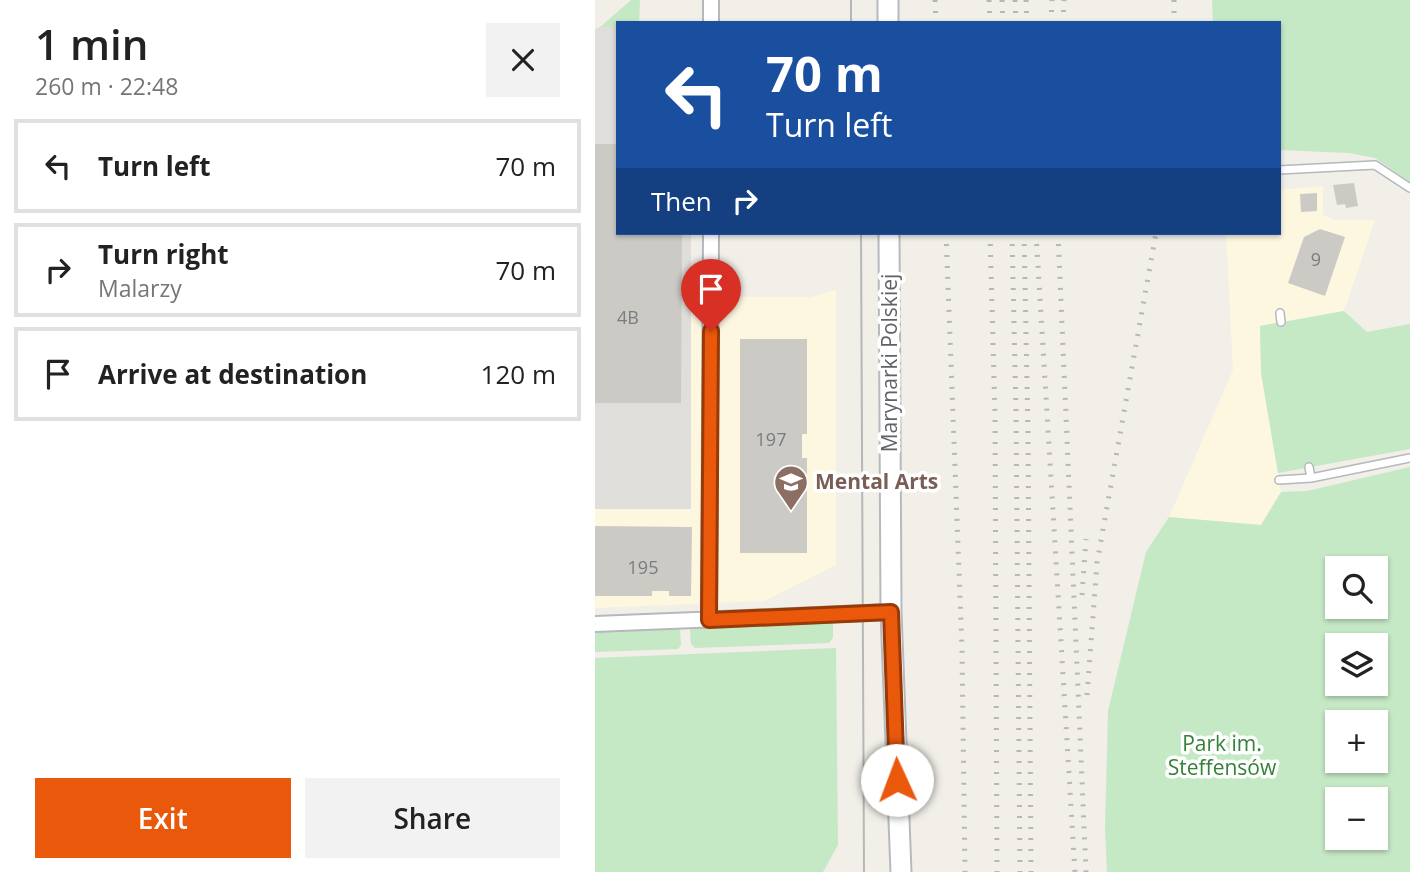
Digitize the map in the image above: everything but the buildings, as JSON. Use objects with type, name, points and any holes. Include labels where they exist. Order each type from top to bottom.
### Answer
[{"type":"main road","points":[[888,0],[888,21]]},
{"type":"main road","name":"Marynarki Polskiej","points":[[889,235],[891,612],[901,872]]},
{"type":"street","points":[[711,0],[711,21]]},
{"type":"street","points":[[709,620],[711,235]]},
{"type":"street","points":[[595,624],[891,612]]},
{"type":"lane","points":[[1281,170],[1375,165],[1410,188]]},
{"type":"lane","points":[[1280,313],[1281,322]]},
{"type":"lane","points":[[1279,480],[1311,478],[1410,458]]},
{"type":"lane","points":[[1309,467],[1311,478]]},
{"type":"shaded area","points":[[616,27],[616,235],[691,235],[691,509],[595,509],[595,29]]},
{"type":"shaded area","points":[[1323,186],[1323,215],[1334,220],[1375,220],[1344,311],[1260,326],[1261,373],[1281,492],[1261,525],[1169,517],[1233,370],[1226,235],[1281,235],[1281,190]]},
{"type":"shaded area","points":[[836,291],[836,565],[764,601],[595,608],[595,509],[691,509],[691,297],[811,297]]},
{"type":"green space","points":[[631,0],[640,0],[639,21],[616,21],[616,27],[600,27]]},
{"type":"green space","points":[[1212,0],[1410,0],[1410,182],[1375,158],[1349,153],[1281,150],[1281,21],[1213,21]]},
{"type":"green space","points":[[1344,311],[1367,332],[1410,324],[1410,449],[1278,473],[1261,373],[1260,326]]},
{"type":"green space","name":"Park im. Steffensów","points":[[1410,467],[1410,872],[1107,872],[1105,828],[1108,711],[1146,552],[1169,517],[1261,525],[1281,492],[1307,491]]},
{"type":"green space","points":[[833,622],[833,638],[829,643],[695,648],[691,644],[690,628]]},
{"type":"green space","points":[[680,628],[681,645],[678,649],[595,652],[595,631]]},
{"type":"green space","points":[[836,648],[838,845],[823,872],[595,872],[595,658]]},
{"type":"tram line","points":[[851,0],[851,21]]},
{"type":"tram line","points":[[861,235],[864,872]]},
{"type":"railway","points":[[935,0],[936,21]]},
{"type":"railway","points":[[989,0],[990,21]]},
{"type":"railway","points":[[1002,0],[1003,21]]},
{"type":"railway","points":[[1015,0],[1016,21]]},
{"type":"railway","points":[[1026,0],[1027,21]]},
{"type":"railway","points":[[1051,21],[1052,0]]},
{"type":"railway","points":[[1063,21],[1064,0]]},
{"type":"railway","points":[[1174,0],[1174,21]]},
{"type":"railway","points":[[946,235],[962,650],[965,872]]},
{"type":"railway","points":[[990,235],[995,414],[997,872]]},
{"type":"railway","points":[[1012,235],[1020,872]]},
{"type":"railway","points":[[1024,235],[1031,872]]},
{"type":"railway","points":[[1036,235],[1075,872]]},
{"type":"railway","points":[[1058,235],[1086,872]]},
{"type":"railway","points":[[1087,695],[1097,563],[1156,235]]},
{"type":"railway","points":[[1082,595],[1086,539]]},
{"type":"place","name":"Mental Arts","points":[[791,512]]},
{"type":"route","points":[[711,331],[709,620],[891,612],[897,780]]}]
